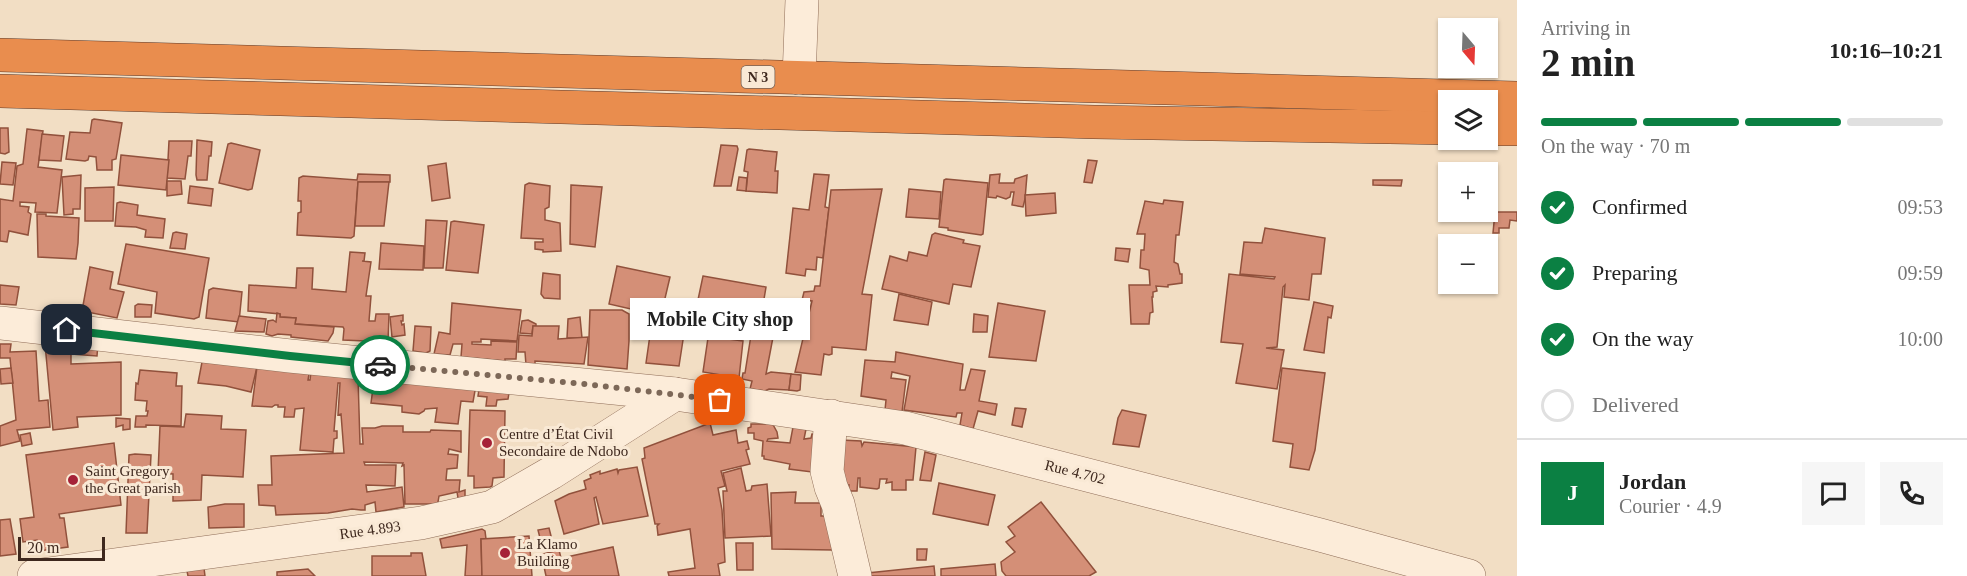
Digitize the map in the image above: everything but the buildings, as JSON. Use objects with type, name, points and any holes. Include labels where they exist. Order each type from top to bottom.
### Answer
[{"type":"highway","name":"N 3","points":[[0,55],[799,78],[1438,104]]},
{"type":"highway","points":[[272,98],[275,63]]},
{"type":"highway","points":[[0,91],[1082,122],[1438,128]]},
{"type":"highway","name":"N 3","points":[[1498,109],[1517,129]]},
{"type":"street","points":[[799,78],[802,0]]},
{"type":"street","name":"Rue 4.702","points":[[0,322],[290,356],[675,394],[831,416],[916,431],[1320,535],[1469,576]]},
{"type":"street","name":"Rue 4.893","points":[[34,576],[421,523],[492,507],[551,473],[675,394]]},
{"type":"street","points":[[831,416],[827,471],[838,504],[855,576]]},
{"type":"way so far","points":[[380,365],[585,384],[720,400]]},
{"type":"place","name":"Mobile City shop","points":[[720,400]]},
{"type":"place","name":"Centre d’État Civil Secondaire de Ndobo","points":[[487,443]]},
{"type":"place","name":"Saint Gregory the Great parish","points":[[73,480]]},
{"type":"place","name":"La Klamo Building","points":[[505,553]]},
{"type":"route","points":[[67,330],[380,365]]}]
